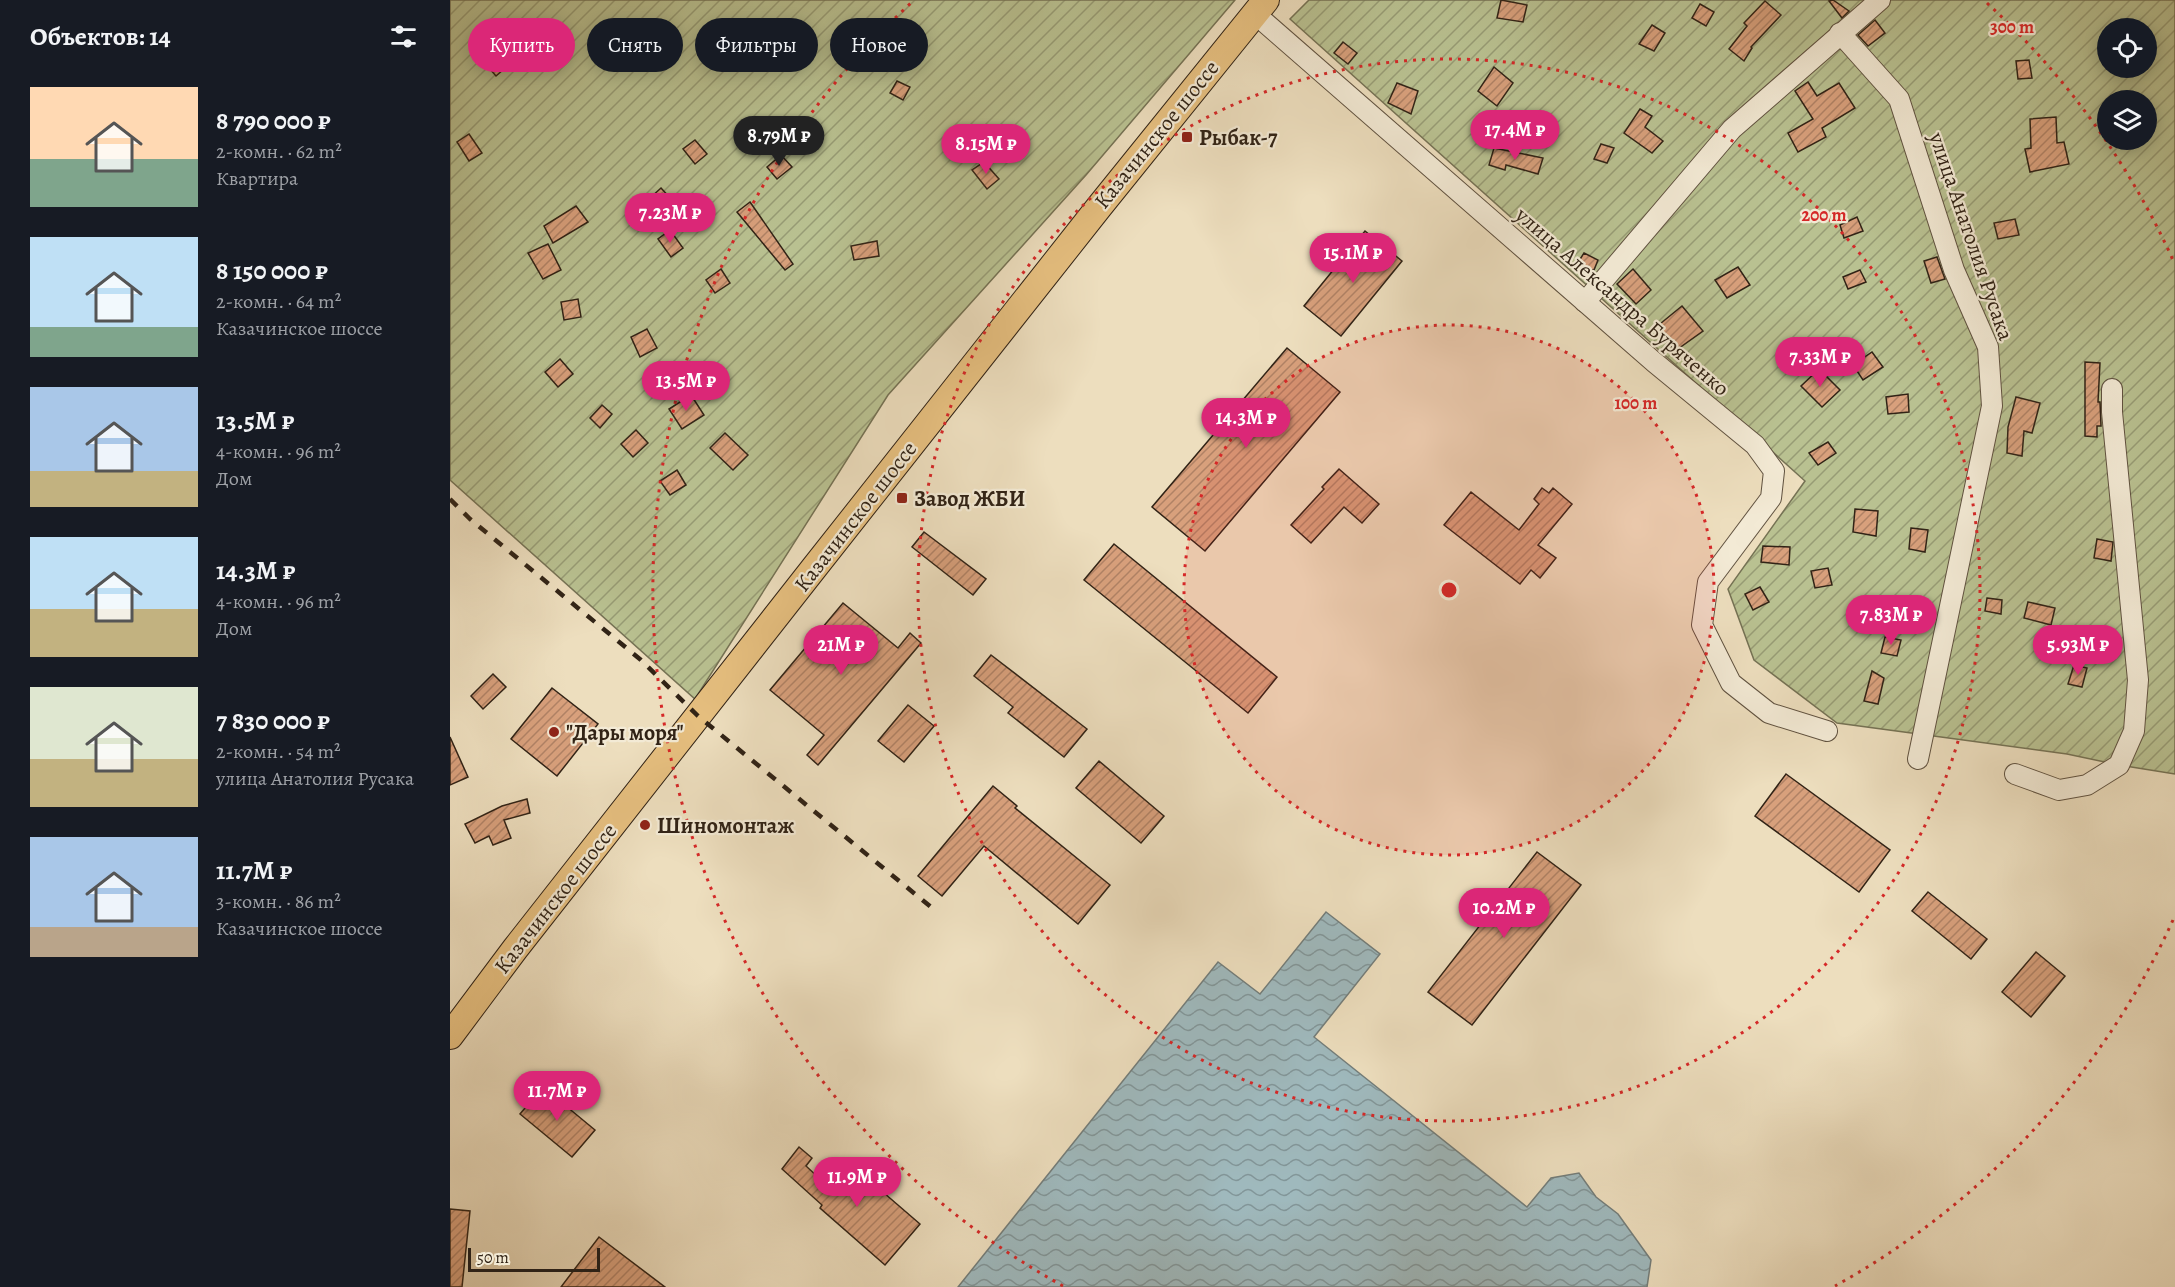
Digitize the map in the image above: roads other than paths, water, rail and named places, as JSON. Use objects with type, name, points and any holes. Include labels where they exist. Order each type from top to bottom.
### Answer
[{"type":"main road","name":"Казачинское шоссе","points":[[450,1036],[515,949],[814,568],[1260,6]]},
{"type":"street","points":[[1585,302],[1732,129],[1880,0]]},
{"type":"street","name":"улица Александра Буряченко","points":[[1260,6],[1585,302],[1755,445],[1774,471],[1771,498],[1708,582],[1702,625],[1731,683],[1769,713],[1827,731]]},
{"type":"street","name":"улица Анатолия Русака","points":[[1840,33],[1899,99],[1954,270],[1988,347],[1992,406],[1918,759]]},
{"type":"street","points":[[2015,774],[2059,790],[2087,785],[2119,765],[2134,731],[2138,680],[2112,412],[2112,389]]},
{"type":"water","points":[[1326,912],[1380,954],[1314,1037],[1527,1207],[1551,1178],[1579,1173],[1596,1197],[1618,1214],[1651,1260],[1647,1287],[958,1287],[1218,962],[1260,994]]},
{"type":"railway","points":[[450,499],[470,519],[641,660],[698,716],[937,912]]},
{"type":"place","name":"Рыбак-7","points":[[1187,137]]},
{"type":"place","name":"Завод ЖБИ","points":[[902,498]]},
{"type":"place","name":"\"Дары моря\"","points":[[554,732]]},
{"type":"place","name":"Шиномонтаж","points":[[645,825]]}]
